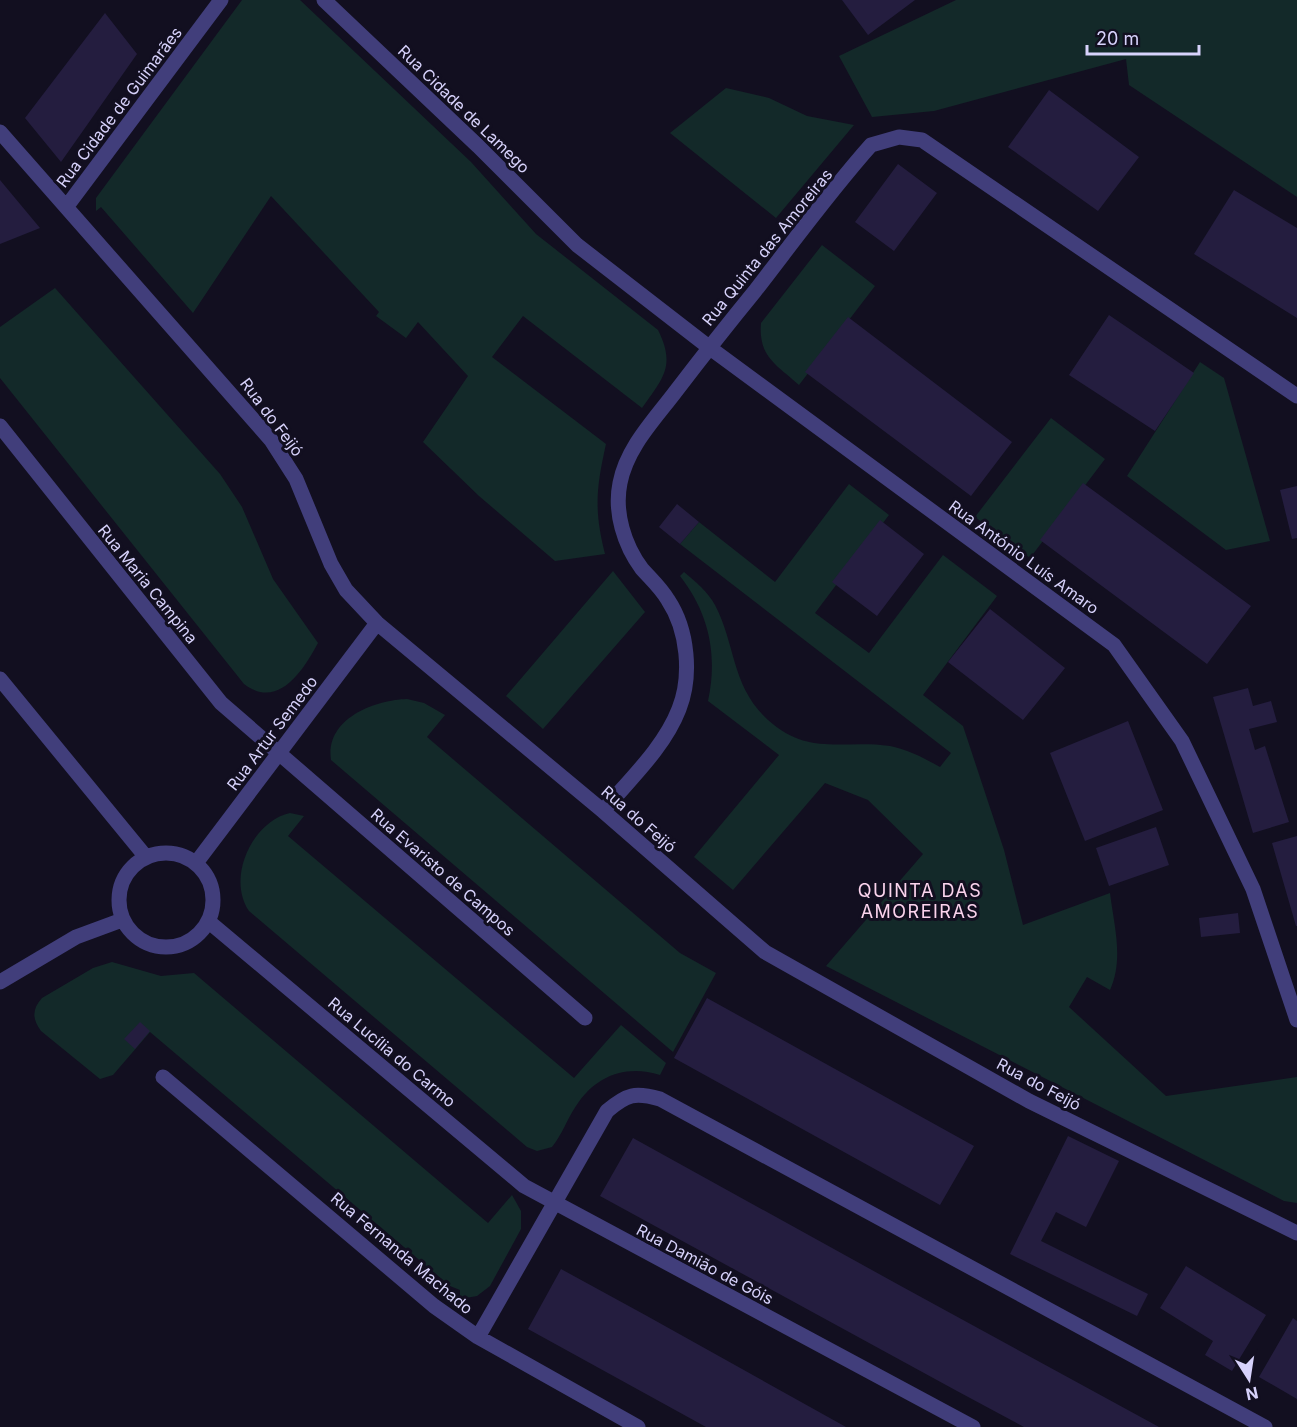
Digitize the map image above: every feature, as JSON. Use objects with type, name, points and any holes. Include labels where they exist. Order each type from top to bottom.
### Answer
[{"type":"street","name":"Rua Cidade de Guimarães","points":[[67,206],[221,0]]},
{"type":"street","name":"Rua Cidade de Lamego","points":[[324,0],[478,146],[577,245]]},
{"type":"street","name":"Rua do Feijó","points":[[0,132],[271,440],[296,478],[341,581],[377,624],[603,811],[765,952],[1029,1101],[1297,1233]]},
{"type":"street","name":"Rua Quinta das Amoreiras","points":[[603,811],[670,726],[682,698],[687,664],[679,620],[669,601],[642,568],[622,529],[619,485],[625,463],[639,440],[710,348],[872,145],[889,138],[911,138],[933,147],[1297,396]]},
{"type":"street","name":"Rua António Luís Amaro","points":[[577,245],[710,348],[1113,645],[1182,741],[1253,889],[1297,1020]]},
{"type":"street","name":"Rua Maria Campina","points":[[0,426],[221,703],[278,754]]},
{"type":"street","name":"Rua Artur Semedo","points":[[196,863],[377,624]]},
{"type":"street","points":[[0,679],[146,857]]},
{"type":"street","name":"Rua Evaristo de Campos","points":[[278,754],[585,1017]]},
{"type":"street","points":[[156,854],[177,854],[196,863],[209,880],[214,901],[203,930],[186,943],[165,948],[144,943],[128,929],[123,920],[118,900],[123,879],[136,862],[156,854]]},
{"type":"street","points":[[0,982],[76,937],[123,920]]},
{"type":"street","name":"Rua Lucília do Carmo","points":[[208,921],[524,1186],[555,1205]]},
{"type":"street","name":"Rua Fernanda Machado","points":[[163,1077],[434,1306],[478,1337],[638,1427]]},
{"type":"street","points":[[478,1337],[607,1111],[622,1098],[641,1094],[660,1099],[1264,1427]]},
{"type":"street","name":"Rua Damião de Góis","points":[[555,1205],[973,1427]]},
{"type":"green space","points":[[242,0],[300,0],[471,162],[536,234],[658,330],[666,353],[665,371],[642,408],[523,316],[492,357],[606,444],[598,499],[599,525],[605,554],[555,561],[479,496],[423,442],[468,376],[418,322],[406,338],[376,316],[379,312],[271,196],[193,313],[101,207],[96,211],[96,198]]},
{"type":"green space","points":[[956,0],[1297,0],[1297,197],[1129,85],[1126,59],[934,111],[872,117],[839,56]]},
{"type":"green space","points":[[726,88],[769,98],[807,116],[854,125],[776,218],[670,133]]},
{"type":"green space","points":[[822,245],[875,286],[799,385],[777,366],[766,352],[761,335],[761,323]]},
{"type":"green space","points":[[55,288],[220,474],[242,507],[273,579],[318,643],[297,675],[278,690],[256,691],[244,684],[0,378],[0,327]]},
{"type":"green space","points":[[1200,362],[1224,378],[1270,541],[1226,550],[1127,476]]},
{"type":"green space","points":[[1051,418],[1105,459],[1030,558],[975,517]]},
{"type":"green space","points":[[849,484],[889,515],[815,613],[869,653],[943,555],[997,596],[923,695],[963,726],[1004,850],[1023,925],[1110,893],[1117,954],[1110,990],[1087,977],[1069,1007],[1166,1096],[1297,1077],[1297,1203],[1284,1201],[826,966],[923,854],[868,800],[825,783],[733,890],[694,857],[779,755],[708,701],[712,667],[709,635],[698,605],[680,576],[684,572],[705,591],[715,605],[747,693],[768,720],[783,731],[812,743],[890,746],[922,757],[940,767],[951,753],[680,544],[699,522],[775,582]]},
{"type":"green space","points":[[613,571],[645,612],[543,729],[506,696]]},
{"type":"green space","points":[[407,699],[424,703],[445,715],[427,737],[680,953],[716,973],[673,1052],[331,760],[331,746],[336,733],[354,714],[380,703]]},
{"type":"green space","points":[[290,813],[304,816],[288,836],[574,1078],[621,1025],[666,1063],[660,1075],[635,1071],[623,1072],[602,1080],[584,1096],[552,1147],[537,1151],[527,1147],[249,911],[240,882],[247,852],[265,827],[277,818]]},
{"type":"green space","points":[[112,962],[161,976],[194,973],[488,1223],[512,1195],[521,1211],[521,1229],[490,1286],[477,1296],[460,1299],[460,1290],[450,1286],[150,1032],[113,1075],[100,1079],[41,1031],[34,1014],[42,998],[93,968]]},
{"type":"building","points":[[842,0],[915,0],[868,35]]},
{"type":"building","points":[[105,13],[137,54],[61,162],[25,118]]},
{"type":"building","points":[[1049,90],[1139,157],[1098,211],[1008,147]]},
{"type":"building","points":[[898,164],[937,193],[894,251],[855,222]]},
{"type":"building","points":[[0,180],[40,228],[0,244]]},
{"type":"building","points":[[1234,190],[1297,228],[1297,318],[1194,254]]},
{"type":"building","points":[[1109,315],[1194,373],[1155,431],[1069,375]]},
{"type":"building","points":[[848,317],[1012,442],[971,496],[805,372]]},
{"type":"building","points":[[1083,483],[1251,606],[1207,664],[1040,540]]},
{"type":"building","points":[[1297,486],[1297,538],[1292,539],[1280,490]]},
{"type":"building","points":[[677,504],[699,522],[680,544],[659,527]]},
{"type":"building","points":[[880,520],[924,554],[877,616],[832,582]]},
{"type":"building","points":[[990,609],[1065,668],[1023,720],[948,662]]},
{"type":"building","points":[[1248,688],[1253,706],[1271,701],[1277,722],[1249,729],[1255,750],[1265,746],[1289,822],[1253,833],[1213,697]]},
{"type":"building","points":[[1128,721],[1163,810],[1085,841],[1050,753]]},
{"type":"building","points":[[1156,827],[1169,865],[1109,886],[1096,848]]},
{"type":"building","points":[[1297,836],[1297,926],[1296,926],[1272,843]]},
{"type":"building","points":[[1238,913],[1240,933],[1201,937],[1199,918]]},
{"type":"building","points":[[707,998],[974,1146],[940,1205],[674,1058]]},
{"type":"building","points":[[140,1022],[150,1031],[135,1049],[124,1039]]},
{"type":"building","points":[[1068,1136],[1119,1161],[1086,1227],[1056,1212],[1041,1241],[1148,1294],[1137,1316],[1010,1254]]},
{"type":"building","points":[[633,1138],[1159,1427],[1024,1427],[600,1196]]},
{"type":"building","points":[[1186,1266],[1266,1315],[1232,1371],[1205,1355],[1213,1341],[1160,1308]]},
{"type":"building","points":[[561,1269],[846,1427],[706,1427],[528,1329]]},
{"type":"building","points":[[1293,1318],[1297,1321],[1297,1399],[1259,1377]]},
{"type":"district","name":"QUINTA DAS AMOREIRAS","points":[[920,900]]}]
